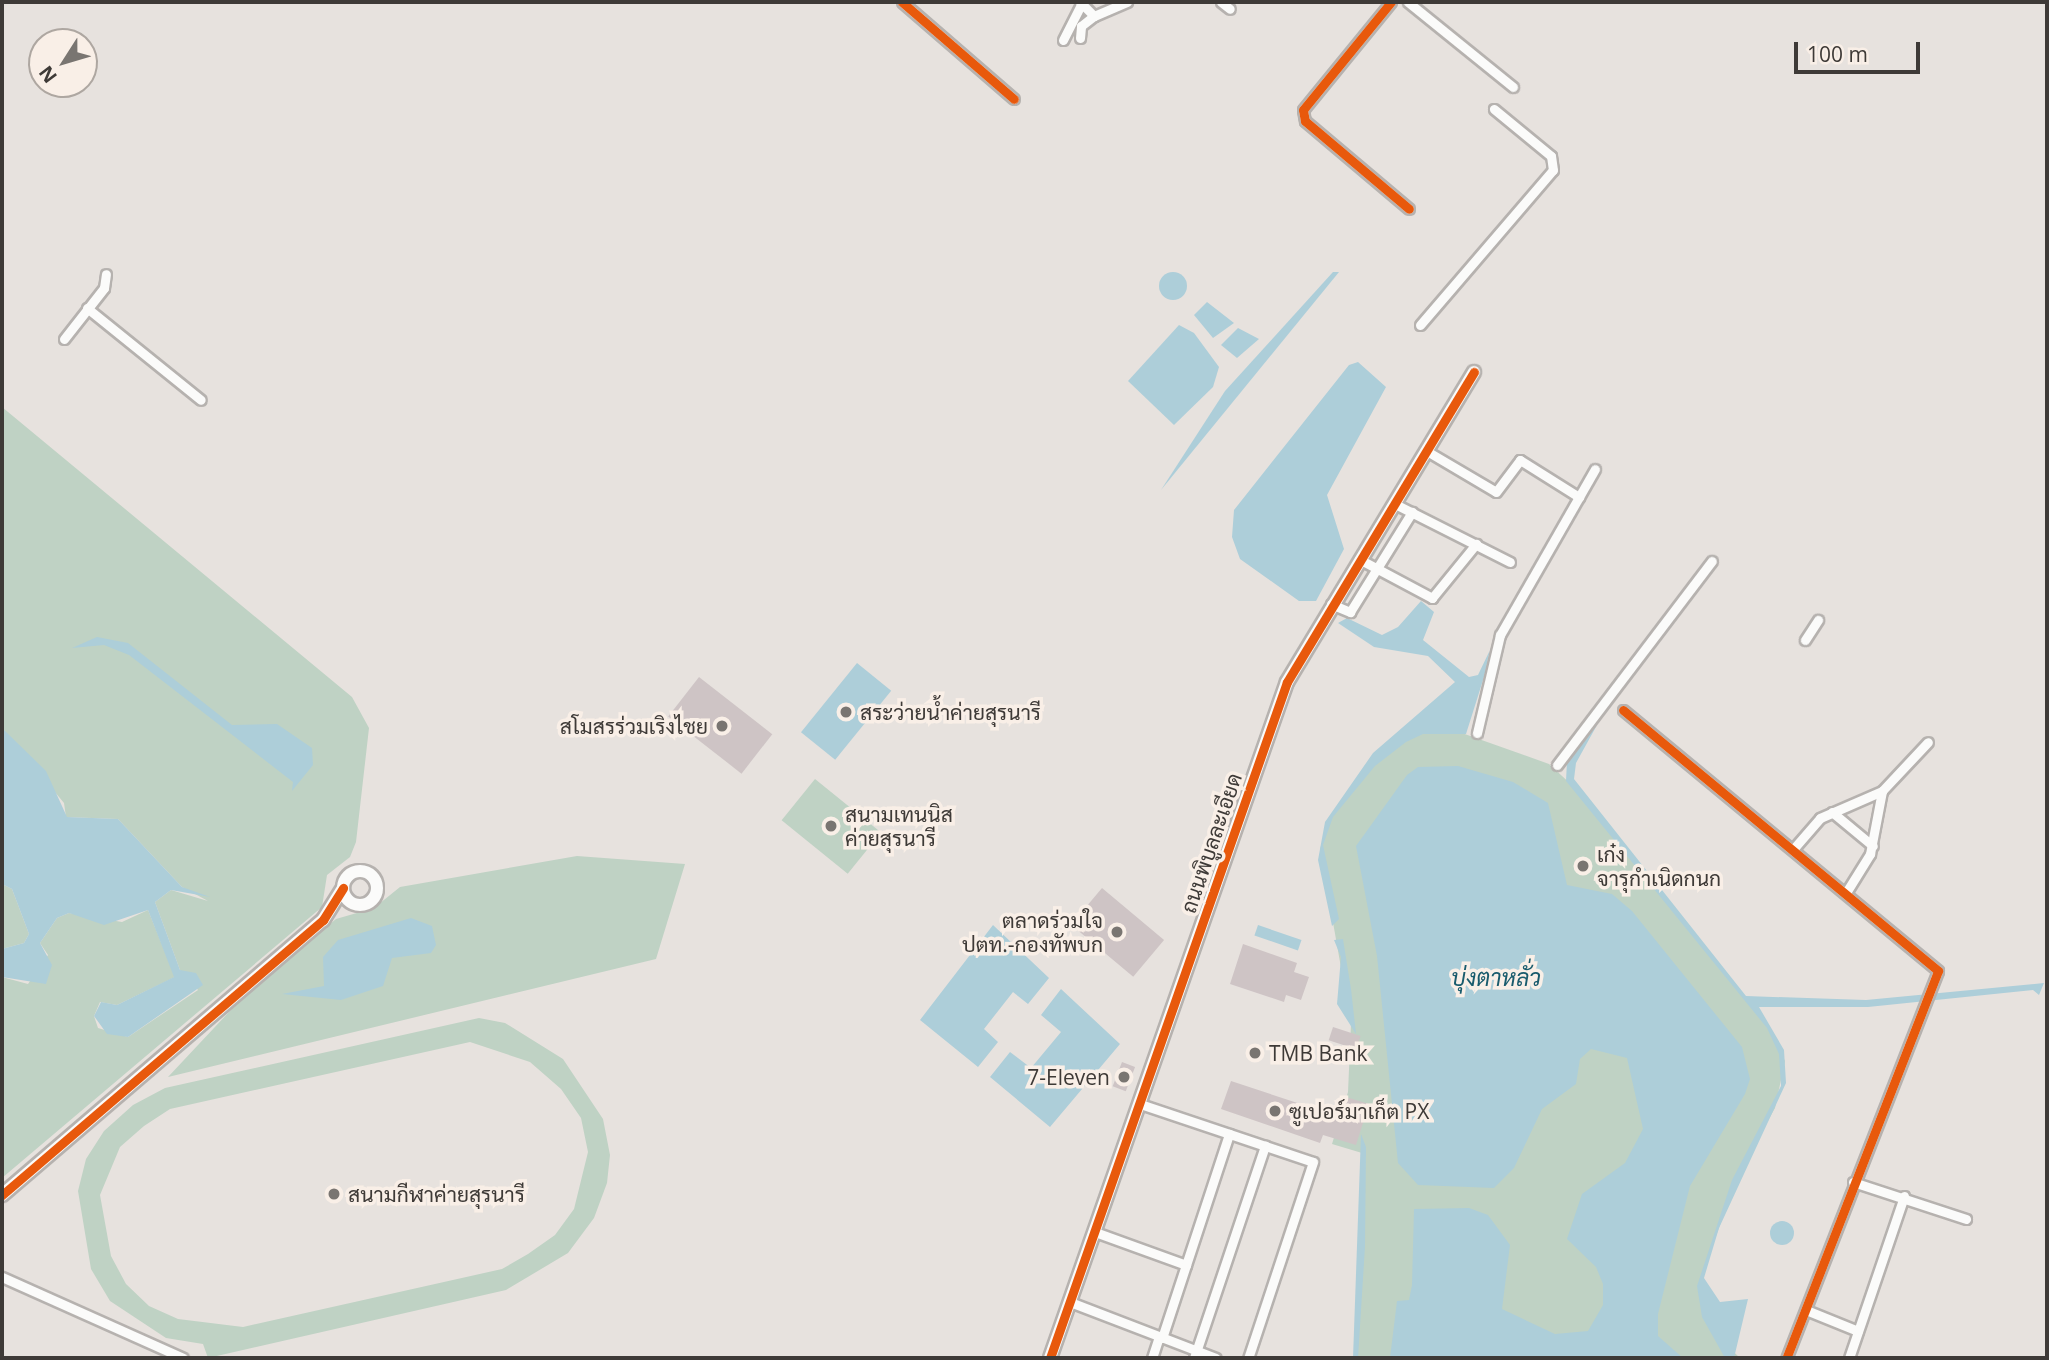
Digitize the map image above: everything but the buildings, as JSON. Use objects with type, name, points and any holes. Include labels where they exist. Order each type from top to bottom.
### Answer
[{"type":"street","points":[[902,2],[1014,99]]},
{"type":"street","points":[[1080,38],[1094,16],[1128,2]]},
{"type":"street","points":[[1221,2],[1230,9]]},
{"type":"street","points":[[1391,2],[1303,110],[1305,121],[1409,209]]},
{"type":"street","points":[[1409,2],[1513,87]]},
{"type":"street","points":[[1063,40],[1080,4],[1094,16]]},
{"type":"street","points":[[1420,325],[1553,170],[1551,156],[1494,110]]},
{"type":"street","points":[[64,339],[104,288],[106,274]]},
{"type":"street","points":[[87,308],[201,400]]},
{"type":"street","name":"ถนนพิบูลละเอียด","points":[[1050,1358],[1283,694],[1331,604],[1474,372]]},
{"type":"street","points":[[1425,450],[1496,492],[1520,460],[1578,497]]},
{"type":"street","points":[[1477,733],[1500,635],[1595,469]]},
{"type":"street","points":[[1393,503],[1510,562]]},
{"type":"street","points":[[1331,604],[1350,612],[1412,512]]},
{"type":"street","points":[[1359,559],[1432,598],[1475,544]]},
{"type":"street","points":[[1557,765],[1713,561]]},
{"type":"street","points":[[1805,640],[1818,620]]},
{"type":"street","points":[[1623,710],[1795,847],[1938,971],[1853,1182],[1787,1358]]},
{"type":"street","points":[[1795,847],[1832,813],[1882,791],[1928,742]]},
{"type":"street","points":[[1847,891],[1873,846],[1882,791]]},
{"type":"street","points":[[1832,813],[1873,846]]},
{"type":"street","points":[[2,1195],[327,915],[354,871],[375,879],[375,897],[327,915]]},
{"type":"street","points":[[342,888],[355,905]]},
{"type":"street","points":[[1140,1104],[1313,1162],[1248,1358]]},
{"type":"street","points":[[1152,1358],[1229,1134]]},
{"type":"street","points":[[1196,1355],[1265,1146]]},
{"type":"street","points":[[1853,1182],[1904,1196],[1966,1219]]},
{"type":"street","points":[[1849,1358],[1904,1196]]},
{"type":"street","points":[[1095,1232],[1186,1265]]},
{"type":"street","points":[[2,1277],[183,1358]]},
{"type":"street","points":[[1070,1303],[1160,1337],[1196,1355],[1216,1358]]},
{"type":"street","points":[[1806,1310],[1858,1331]]},
{"type":"green space","points":[[2,407],[352,697],[369,728],[356,842],[350,857],[327,875],[322,907],[2,1178],[2,977],[28,984],[48,955],[40,943],[57,918],[69,913],[122,922],[148,910],[175,977],[117,1005],[100,1002],[94,1016],[98,1028],[128,1037],[198,990],[180,970],[155,902],[171,890],[208,901],[182,887],[118,819],[66,817],[64,803],[2,728]]},
{"type":"green space","name":"บุ่งตาหลั่ว","points":[[1424,730],[1459,732],[1549,764],[1574,787],[1766,1023],[1785,1061],[1775,1108],[1740,1171],[1702,1274],[1716,1335],[1740,1358],[1355,1358],[1362,1153],[1332,1144],[1348,1092],[1351,1024],[1320,849],[1330,818],[1374,760]]},
{"type":"green space","name":"สนามเทนนิส ค่ายสุรนารี","points":[[815,779],[881,832],[848,874],[782,820]]},
{"type":"green space","points":[[577,856],[685,864],[656,959],[168,1077],[244,996],[336,919],[374,908],[400,887]]},
{"type":"green space","points":[[2,884],[12,889],[29,934],[24,943],[2,949]]},
{"type":"green space","points":[[479,1018],[505,1023],[563,1059],[603,1119],[610,1155],[607,1183],[594,1218],[568,1253],[506,1290],[208,1358],[203,1344],[166,1338],[110,1301],[91,1269],[78,1191],[86,1159],[104,1131],[133,1105],[165,1088]],"holes":[[[470,1042],[530,1062],[561,1089],[581,1118],[588,1152],[574,1209],[555,1235],[502,1269],[243,1327],[178,1319],[149,1306],[126,1284],[111,1256],[100,1195],[120,1147],[144,1126],[170,1109]]]},
{"type":"water","points":[[1173,272],[1183,276],[1187,286],[1183,296],[1173,300],[1163,296],[1159,286],[1163,276]]},
{"type":"water","points":[[1333,272],[1339,272],[1161,490],[1225,391]]},
{"type":"water","points":[[1207,302],[1234,323],[1213,338],[1194,315]]},
{"type":"water","points":[[1179,325],[1194,333],[1219,367],[1213,387],[1174,425],[1128,381]]},
{"type":"water","points":[[1238,328],[1259,339],[1237,358],[1221,345]]},
{"type":"water","points":[[1358,362],[1386,387],[1327,495],[1344,549],[1316,601],[1299,601],[1240,559],[1232,537],[1234,510],[1349,365]]},
{"type":"water","points":[[1421,601],[1434,612],[1423,640],[1469,677],[1478,675],[1490,650],[1484,677],[1466,734],[1423,734],[1406,742],[1375,766],[1333,817],[1323,845],[1339,919],[1332,926],[1318,860],[1325,822],[1373,753],[1455,682],[1428,656],[1374,647],[1338,623],[1347,618],[1382,635],[1398,627]]},
{"type":"water","points":[[97,637],[128,643],[232,725],[277,724],[312,748],[313,765],[292,791],[293,782],[129,655],[104,645],[72,648]]},
{"type":"water","name":"สระว่ายนํ้าค่ายสุรนารี","points":[[857,663],[891,691],[835,760],[801,732]]},
{"type":"water","points":[[1597,725],[1576,763],[1574,779],[1746,996],[1866,1000],[2044,983],[2039,995],[2033,990],[1868,1007],[1759,1007],[1784,1050],[1786,1083],[1719,1228],[1704,1278],[1720,1302],[1748,1299],[1734,1358],[1725,1358],[1702,1317],[1697,1286],[1732,1180],[1781,1086],[1779,1054],[1767,1028],[1566,781],[1567,761]]},
{"type":"water","points":[[2,728],[46,771],[67,817],[118,819],[182,887],[210,897],[171,890],[155,902],[180,970],[196,973],[203,985],[128,1037],[107,1034],[94,1016],[101,1002],[117,1005],[174,977],[148,910],[104,925],[69,913],[57,918],[40,943],[52,965],[46,984],[2,977],[2,949],[24,943],[29,934],[12,889],[2,884]]},
{"type":"water","name":"บุ่งตาหลั่ว","points":[[1458,766],[1513,782],[1548,803],[1567,885],[1612,894],[1632,911],[1742,1047],[1750,1079],[1745,1094],[1690,1186],[1658,1314],[1658,1336],[1683,1358],[1390,1358],[1397,1301],[1409,1300],[1412,1285],[1414,1209],[1469,1208],[1488,1215],[1510,1245],[1502,1309],[1555,1334],[1588,1331],[1603,1305],[1603,1284],[1596,1267],[1567,1239],[1582,1194],[1625,1163],[1643,1129],[1627,1058],[1591,1049],[1580,1059],[1576,1084],[1542,1109],[1514,1168],[1494,1188],[1418,1185],[1398,1163],[1377,956],[1356,846],[1407,775],[1418,767]]},
{"type":"water","points":[[411,918],[432,926],[436,945],[431,953],[392,958],[383,986],[341,1000],[282,994],[324,986],[323,957],[338,940]]},
{"type":"water","points":[[993,925],[1049,978],[1028,1004],[1013,992],[984,1029],[998,1042],[978,1067],[920,1020]]},
{"type":"water","points":[[1258,925],[1301,940],[1298,950],[1254,935]]},
{"type":"water","points":[[1343,939],[1356,1034],[1337,1004],[1341,957],[1334,940]]},
{"type":"water","points":[[1061,989],[1120,1044],[1050,1127],[990,1077],[1010,1052],[1031,1068],[1061,1032],[1041,1015]]},
{"type":"water","points":[[1361,1134],[1366,1147],[1365,1246],[1358,1358],[1353,1358]]},
{"type":"water","points":[[1777,1221],[1787,1221],[1794,1228],[1794,1238],[1787,1245],[1777,1245],[1770,1238],[1770,1228]]},
{"type":"cycle path","points":[[902,2],[1014,99]]},
{"type":"cycle path","points":[[1391,2],[1303,110],[1305,121],[1409,209]]},
{"type":"cycle path","points":[[1050,1358],[1287,682],[1474,372]]},
{"type":"cycle path","points":[[1623,710],[1938,971],[1786,1358]]},
{"type":"cycle path","points":[[2,1195],[323,920],[343,888]]},
{"type":"place","name":"สระว่ายนํ้าค่ายสุรนารี","points":[[846,712]]},
{"type":"place","name":"สโมสรร่วมเริงไชย","points":[[722,726]]},
{"type":"place","name":"สนามเทนนิส ค่ายสุรนารี","points":[[831,826]]},
{"type":"place","name":"เก๋ง จารุกำเนิดกนก","points":[[1583,866]]},
{"type":"place","name":"ตลาดร่วมใจ ปตท.-กองทัพบก","points":[[1117,932]]},
{"type":"place","name":"TMB Bank","points":[[1255,1053]]},
{"type":"place","name":"7-Eleven","points":[[1124,1077]]},
{"type":"place","name":"ซูเปอร์มาเก็ต PX","points":[[1275,1111]]},
{"type":"place","name":"สนามกีฬาค่ายสุรนารี","points":[[334,1194]]}]
